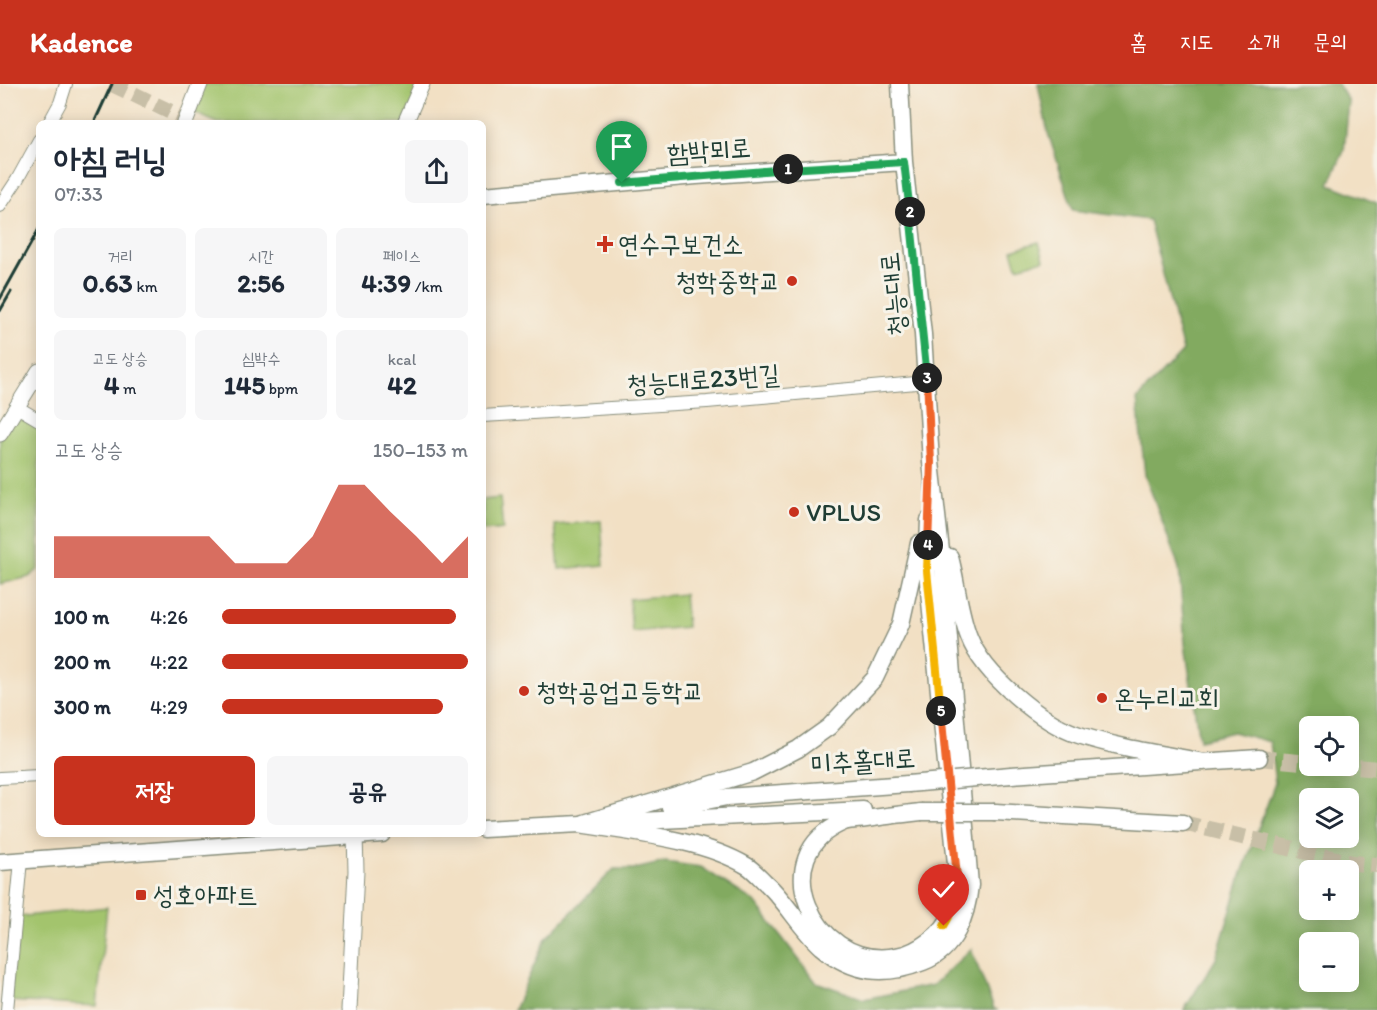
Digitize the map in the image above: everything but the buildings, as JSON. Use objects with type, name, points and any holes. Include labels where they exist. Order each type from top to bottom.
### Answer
[{"type":"main road","name":"청능대로","points":[[900,84],[904,162],[927,382],[931,462]]},
{"type":"main road","name":"함박뫼로","points":[[486,195],[696,176],[904,162]]},
{"type":"main road","points":[[931,462],[940,522],[969,638],[995,678],[1034,711],[1077,735],[1204,762]]},
{"type":"main road","points":[[921,812],[844,822],[818,838],[802,865],[804,897],[811,911],[824,931],[842,946],[859,955],[878,958],[899,956],[916,950],[932,940],[944,926],[954,908],[957,884],[927,571],[931,462]]},
{"type":"main road","points":[[580,824],[753,772],[798,749],[829,727],[875,678],[901,624],[916,562],[931,462]]},
{"type":"main road","points":[[580,824],[714,850],[749,867],[780,896],[821,946],[861,970],[884,972],[906,969],[929,960],[946,947],[957,931],[968,907],[970,885],[943,569],[931,462]]},
{"type":"main road","name":"미추홀대로","points":[[580,824],[726,797],[1259,758]]},
{"type":"main road","name":"미추홀대로","points":[[486,829],[856,810],[995,812],[1183,823]]},
{"type":"main road","points":[[0,862],[328,837]]},
{"type":"street","points":[[51,120],[60,103],[66,84]]},
{"type":"street","points":[[186,120],[200,84]]},
{"type":"street","points":[[406,120],[422,84]]},
{"type":"street","points":[[0,206],[36,145]]},
{"type":"street","points":[[0,434],[36,376]]},
{"type":"street","name":"청능대로23번길","points":[[486,416],[717,401],[927,382]]},
{"type":"street","points":[[17,407],[36,418]]},
{"type":"street","points":[[0,778],[36,776]]},
{"type":"street","points":[[349,1010],[356,871],[355,837]]},
{"type":"street","points":[[7,1010],[21,860]]},
{"type":"green space","points":[[200,84],[422,84],[406,120],[210,120],[191,111]]},
{"type":"green space","points":[[1038,84],[1338,84],[1349,102],[1344,151],[1329,184],[1377,203],[1377,1010],[1184,1010],[1216,959],[1242,873],[1275,783],[1270,742],[1233,732],[1199,740],[1185,644],[1179,568],[1145,475],[1137,399],[1183,351],[1149,220],[1073,210],[1048,133]]},
{"type":"green space","points":[[1039,242],[1044,260],[1017,267],[1012,250]]},
{"type":"green space","points":[[17,407],[36,418],[36,571],[29,577],[0,584],[0,434]]},
{"type":"green space","points":[[500,498],[503,529],[486,531],[486,500]]},
{"type":"green space","points":[[601,521],[604,565],[559,569],[555,525]]},
{"type":"green space","points":[[684,594],[687,627],[632,632],[629,599]]},
{"type":"green space","points":[[665,862],[701,867],[755,902],[816,982],[864,999],[933,985],[971,949],[994,1009],[998,1010],[514,1010],[546,938],[614,869],[635,869]]},
{"type":"green space","points":[[107,907],[97,1006],[8,1001],[16,917]]},
{"type":"tunnel","points":[[112,84],[188,120]]},
{"type":"tunnel","points":[[1259,758],[1299,762]]},
{"type":"tunnel","points":[[1359,767],[1377,769]]},
{"type":"tunnel","points":[[1183,823],[1353,863],[1377,865]]},
{"type":"railway","points":[[95,120],[112,84]]},
{"type":"railway","points":[[0,299],[36,234]]},
{"type":"railway","points":[[0,311],[11,292]]},
{"type":"place","name":"연수구보건소","points":[[605,244]]},
{"type":"place","name":"청학중학교","points":[[792,281]]},
{"type":"place","name":"VPLUS","points":[[794,512]]},
{"type":"place","name":"청학공업고등학교","points":[[524,691]]},
{"type":"place","name":"온누리교회","points":[[1102,698]]},
{"type":"place","name":"성호아파트","points":[[141,895]]},
{"type":"route","points":[[622,183],[904,162],[924,334],[931,462],[927,571],[957,884],[954,908],[944,926]]}]
